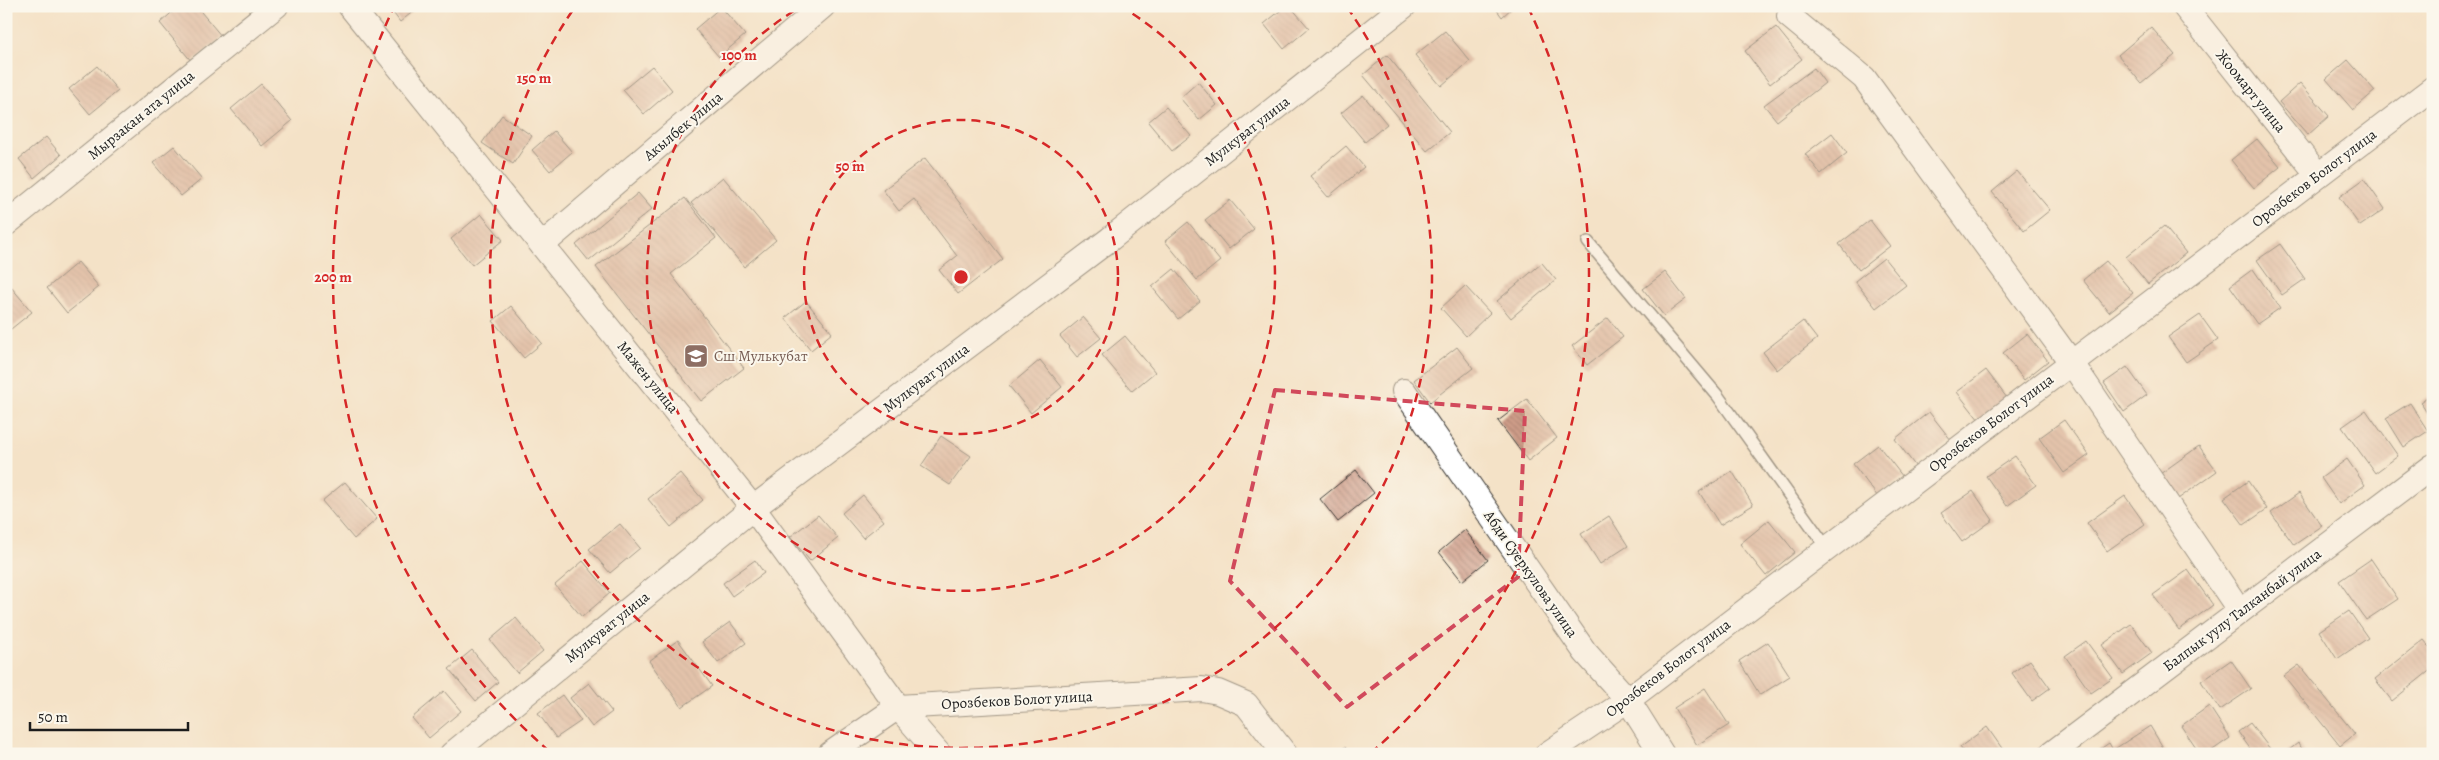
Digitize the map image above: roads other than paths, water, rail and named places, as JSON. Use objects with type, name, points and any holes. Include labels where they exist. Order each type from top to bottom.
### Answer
[{"type":"street","name":"Мырзакан ата улица","points":[[6,224],[276,6]]},
{"type":"street","name":"Мажен улица","points":[[350,6],[753,508],[898,707],[938,754]]},
{"type":"street","name":"Акылбек улица","points":[[542,245],[823,6]]},
{"type":"street","name":"Мулкуват улица","points":[[452,754],[753,508],[1110,239],[1404,6]]},
{"type":"street","name":"Жоомарт улица","points":[[2184,6],[2318,175]]},
{"type":"street","points":[[1789,16],[1864,78],[2071,362],[2240,611]]},
{"type":"street","name":"Орозбеков Болот улица","points":[[1547,754],[1628,700],[2433,88]]},
{"type":"street","name":"Абди Суеркулова улица","points":[[1404,391],[1585,652],[1628,700],[1662,754]]},
{"type":"street","name":"Балпык уулу Талканбай улица","points":[[2052,754],[2433,466]]},
{"type":"street","name":"Орозбеков Болот улица","points":[[898,707],[1202,689],[1218,692],[1246,704],[1285,754]]},
{"type":"street","points":[[830,754],[898,707]]},
{"type":"lane","points":[[1588,242],[1718,396],[1828,548]]},
{"type":"place","name":"Сш Мулькубат","points":[[696,356]]}]
